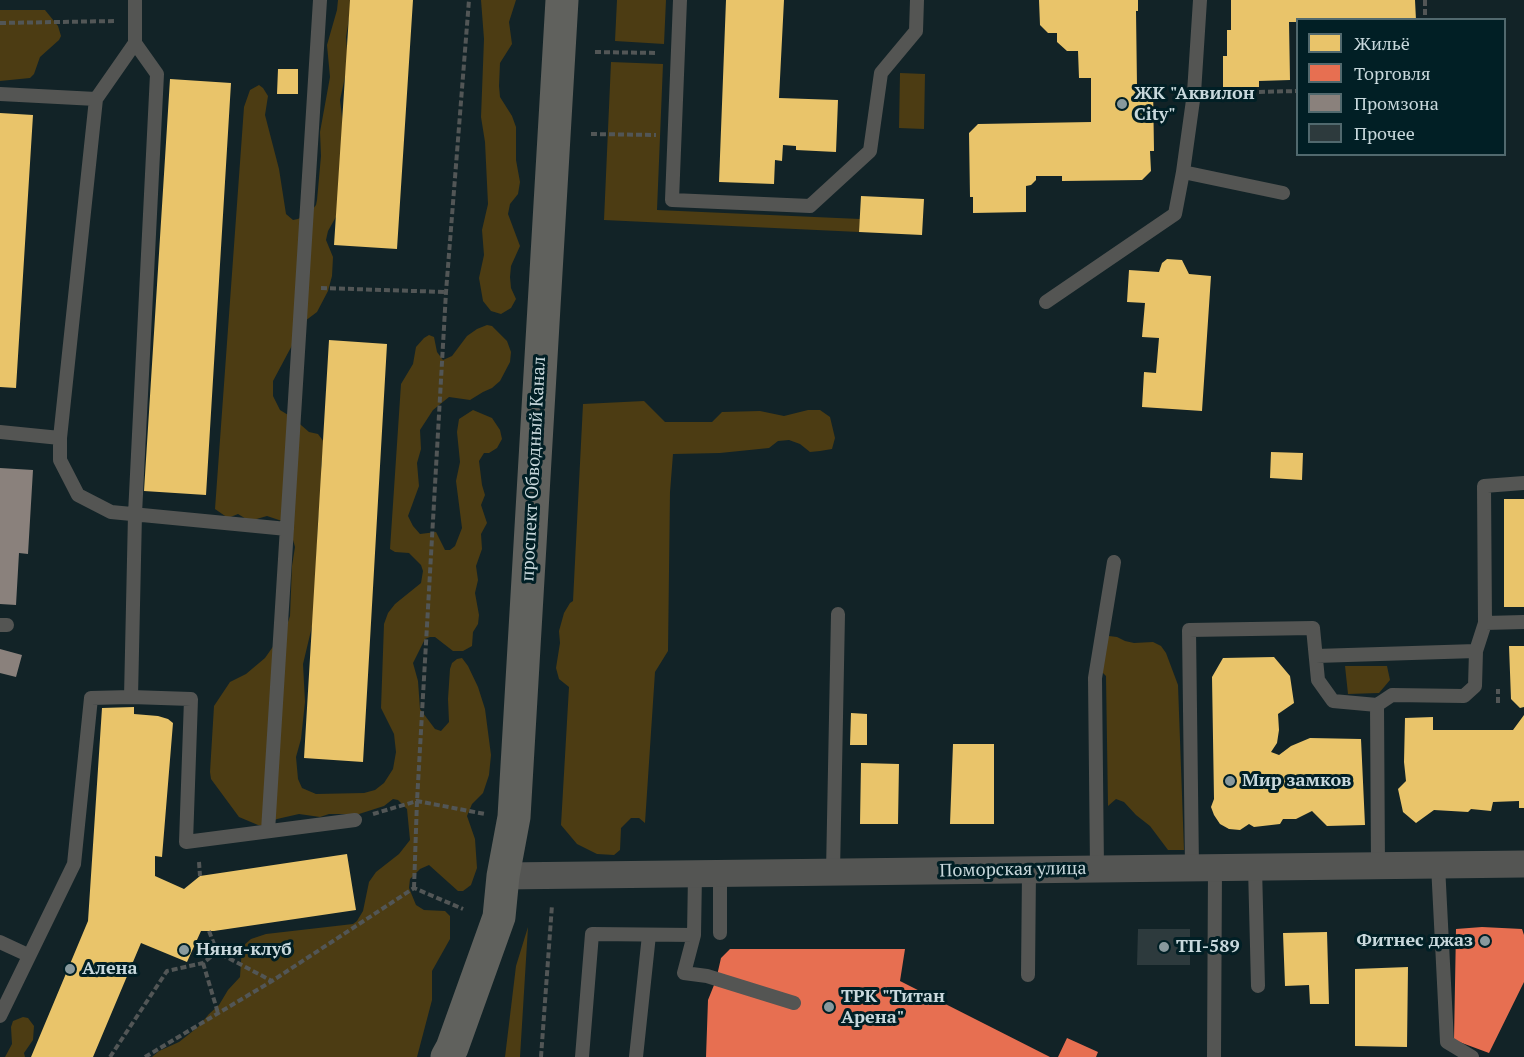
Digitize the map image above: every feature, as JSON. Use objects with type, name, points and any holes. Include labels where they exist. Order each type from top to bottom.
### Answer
[{"type":"main road","name":"проспект Обводный Канал","points":[[447,1057],[499,917],[503,876],[514,817],[562,0]]},
{"type":"main road","name":"проспект Обводный Канал","points":[[474,1057],[493,935]]},
{"type":"street","name":"Поморская улица","points":[[503,876],[1524,864]]},
{"type":"lane","points":[[131,697],[135,514],[157,75],[135,43],[135,0]]},
{"type":"lane","points":[[268,831],[320,0]]},
{"type":"lane","points":[[680,0],[672,200],[810,206],[870,151],[881,73],[916,31],[917,0]]},
{"type":"lane","points":[[1046,302],[1175,214],[1194,93],[1200,0]]},
{"type":"lane","points":[[135,43],[96,99],[60,438],[60,460],[78,495],[111,512],[287,529]]},
{"type":"lane","points":[[0,94],[96,99]]},
{"type":"lane","points":[[1183,172],[1282,193]]},
{"type":"lane","points":[[0,432],[60,438]]},
{"type":"lane","points":[[1214,1057],[1189,630],[1313,628],[1318,680],[1333,701],[1377,705],[1392,695],[1464,696],[1475,686],[1476,651],[1485,623],[1484,486],[1524,483]]},
{"type":"lane","points":[[1097,869],[1095,678],[1114,562]]},
{"type":"lane","points":[[833,872],[838,614]]},
{"type":"lane","points":[[1485,623],[1524,622]]},
{"type":"lane","points":[[1316,656],[1476,651]]},
{"type":"lane","points":[[0,1016],[74,864],[91,698],[190,699],[186,842],[355,820]]},
{"type":"lane","points":[[1377,705],[1378,866]]},
{"type":"lane","points":[[1438,865],[1447,1042],[1472,1057]]},
{"type":"lane","points":[[1255,867],[1258,986]]},
{"type":"lane","points":[[1028,975],[1029,870]]},
{"type":"lane","points":[[708,874],[720,933]]},
{"type":"lane","points":[[708,874],[684,973],[707,976],[794,1003]]},
{"type":"lane","points":[[582,1057],[592,934],[694,935]]},
{"type":"lane","points":[[636,1057],[649,935]]},
{"type":"lane","points":[[0,942],[28,955]]},
{"type":"path","points":[[414,888],[446,292],[469,0]]},
{"type":"path","points":[[1425,0],[1425,18]]},
{"type":"path","points":[[0,23],[135,20]]},
{"type":"path","points":[[595,52],[678,53]]},
{"type":"path","points":[[1194,93],[1296,91]]},
{"type":"path","points":[[591,134],[674,135]]},
{"type":"path","points":[[302,288],[446,292]]},
{"type":"path","points":[[1498,680],[1498,703]]},
{"type":"path","points":[[355,820],[417,801],[487,814]]},
{"type":"path","points":[[414,888],[463,909]]},
{"type":"path","points":[[145,1057],[272,981],[414,888]]},
{"type":"path","points":[[541,1057],[552,905]]},
{"type":"path","points":[[209,931],[216,952],[272,981]]},
{"type":"path","points":[[110,1057],[167,971],[203,963],[216,952]]},
{"type":"path","points":[[203,963],[218,1013]]},
{"type":"shaded area","points":[[338,0],[352,0],[346,37],[348,63],[340,100],[343,126],[337,215],[326,240],[333,257],[332,276],[328,291],[317,312],[305,321],[273,381],[273,396],[280,410],[309,432],[318,434],[324,442],[314,618],[303,664],[305,702],[301,739],[296,757],[298,779],[302,788],[316,794],[364,793],[375,790],[384,783],[393,769],[396,752],[394,734],[381,708],[384,624],[395,604],[421,583],[423,571],[421,565],[409,553],[395,552],[390,549],[401,384],[413,364],[416,347],[424,338],[429,335],[434,337],[437,352],[443,360],[452,356],[467,336],[477,329],[487,325],[492,326],[507,341],[511,352],[510,362],[500,381],[492,388],[470,400],[449,397],[433,410],[420,430],[421,449],[417,463],[419,486],[408,516],[420,534],[436,532],[445,550],[450,550],[455,546],[462,528],[456,481],[460,462],[457,432],[459,419],[473,410],[492,418],[500,430],[502,439],[497,448],[484,453],[479,461],[485,495],[481,505],[487,523],[481,534],[482,549],[476,566],[478,580],[475,593],[479,615],[478,624],[473,632],[472,646],[463,651],[453,651],[435,637],[430,637],[425,639],[413,663],[418,681],[420,709],[435,729],[441,731],[449,722],[450,669],[452,663],[457,659],[462,658],[468,666],[485,709],[491,755],[489,775],[483,793],[472,804],[467,816],[475,839],[477,868],[471,885],[463,891],[458,891],[429,865],[420,869],[410,879],[409,888],[416,905],[424,910],[445,911],[450,916],[450,939],[432,971],[432,1000],[417,1057],[152,1057],[159,1051],[179,1042],[198,1027],[219,1005],[228,990],[240,977],[242,947],[251,939],[266,934],[353,924],[357,921],[363,911],[369,882],[376,872],[399,854],[410,840],[407,809],[398,800],[393,799],[384,806],[359,814],[329,814],[320,817],[299,814],[277,819],[263,826],[258,825],[239,817],[211,779],[210,772],[214,706],[230,682],[246,674],[265,658],[286,628],[290,616],[295,547],[290,529],[282,521],[267,516],[248,520],[238,514],[228,518],[215,509],[244,107],[250,90],[259,85],[263,88],[268,96],[265,115],[279,169],[286,214],[293,220],[298,219],[312,210],[317,200],[321,156],[320,132],[330,77],[327,45]]},
{"type":"shaded area","points":[[481,0],[516,0],[509,22],[512,44],[500,63],[499,86],[500,97],[516,127],[516,160],[520,182],[518,194],[510,204],[508,214],[520,246],[511,266],[510,277],[511,288],[516,299],[511,308],[501,314],[491,311],[483,301],[479,278],[484,255],[482,230],[488,204],[485,142],[481,117],[484,39]]},
{"type":"shaded area","points":[[617,0],[666,0],[664,44],[615,41]]},
{"type":"shaded area","points":[[0,10],[45,10],[58,26],[61,36],[59,40],[40,57],[34,74],[30,78],[0,81]]},
{"type":"shaded area","points":[[611,62],[663,64],[657,210],[860,219],[859,232],[604,220]]},
{"type":"shaded area","points":[[900,73],[925,74],[924,129],[899,128]]},
{"type":"shaded area","points":[[644,401],[665,422],[712,422],[722,412],[760,411],[784,416],[808,410],[820,410],[830,417],[835,438],[832,449],[810,452],[800,444],[789,440],[778,441],[769,448],[720,453],[673,454],[670,492],[668,651],[655,672],[645,823],[639,818],[631,818],[621,828],[620,850],[614,855],[597,854],[577,844],[561,825],[569,687],[559,679],[556,668],[560,643],[559,631],[564,613],[573,601],[583,404]]},
{"type":"shaded area","points":[[1109,636],[1134,643],[1153,642],[1161,646],[1178,685],[1184,850],[1168,850],[1150,826],[1124,802],[1116,799],[1108,806],[1106,676],[1096,666],[1101,641]]},
{"type":"shaded area","points":[[1345,666],[1387,666],[1390,680],[1379,693],[1348,694]]},
{"type":"shaded area","points":[[528,927],[520,1057],[505,1057],[516,966]]},
{"type":"shaded area","points":[[23,1017],[28,1018],[34,1026],[33,1040],[24,1053],[25,1057],[5,1057],[12,1044],[13,1021]]},
{"type":"building: Жильё","points":[[350,0],[413,0],[397,249],[334,245]]},
{"type":"building: Жильё","points":[[726,0],[784,0],[779,98],[838,100],[836,152],[796,150],[796,146],[783,145],[782,161],[775,160],[774,184],[719,182]]},
{"type":"building: Жильё","name":"ЖК \"Аквилон City\"","points":[[1039,0],[1138,0],[1138,11],[1136,11],[1137,86],[1153,86],[1154,151],[1150,151],[1151,171],[1142,180],[1062,181],[1062,176],[1036,176],[1036,180],[1031,185],[1026,186],[1026,212],[973,213],[973,197],[970,197],[969,133],[978,124],[1091,122],[1091,78],[1079,78],[1078,51],[1067,51],[1057,42],[1057,33],[1048,33],[1040,25]]},
{"type":"building: Жильё","points":[[1231,0],[1415,0],[1416,18],[1296,18],[1296,22],[1289,22],[1290,80],[1259,81],[1259,87],[1223,87],[1223,56],[1227,56],[1227,30],[1231,30]]},
{"type":"building: Жильё","points":[[278,69],[298,69],[298,94],[277,94]]},
{"type":"building: Жильё","points":[[170,79],[231,83],[206,495],[144,491]]},
{"type":"building: Жильё","points":[[0,113],[33,115],[16,388],[0,387]]},
{"type":"building: Жильё","points":[[861,196],[924,199],[922,235],[859,232]]},
{"type":"building: Жильё","points":[[1167,259],[1182,260],[1189,274],[1211,276],[1202,411],[1142,407],[1144,372],[1156,373],[1159,338],[1142,337],[1145,303],[1127,302],[1129,270],[1159,272],[1162,263]]},
{"type":"building: Жильё","points":[[329,340],[387,344],[363,762],[304,758]]},
{"type":"building: Жильё","points":[[1271,452],[1303,453],[1302,480],[1270,478]]},
{"type":"building: Жильё","points":[[1504,499],[1524,499],[1524,607],[1504,607]]},
{"type":"building: Жильё","points":[[1509,646],[1524,646],[1524,707],[1520,708],[1511,699]]},
{"type":"building: Жильё","points":[[1274,657],[1290,676],[1294,703],[1278,714],[1277,743],[1271,752],[1279,755],[1291,746],[1310,738],[1361,739],[1365,825],[1327,826],[1312,811],[1296,819],[1283,819],[1280,824],[1254,827],[1249,824],[1240,830],[1229,829],[1220,824],[1214,815],[1211,807],[1214,799],[1212,677],[1223,658]]},
{"type":"building: Жильё","points":[[134,707],[134,714],[158,716],[173,723],[162,857],[155,856],[155,876],[184,889],[200,876],[347,854],[356,910],[201,931],[187,962],[141,943],[93,1057],[31,1057],[88,921],[102,708]]},
{"type":"building: Жильё","points":[[851,713],[867,714],[867,745],[850,745]]},
{"type":"building: Жильё","points":[[1524,715],[1524,808],[1519,808],[1519,801],[1493,802],[1491,811],[1434,810],[1416,823],[1403,812],[1398,789],[1406,781],[1405,718],[1433,717],[1433,730],[1513,730]]},
{"type":"building: Жильё","points":[[953,744],[994,744],[994,824],[950,824]]},
{"type":"building: Жильё","points":[[861,763],[899,764],[898,824],[860,824]]},
{"type":"building: Жильё","points":[[1327,932],[1329,1004],[1310,1004],[1309,985],[1285,986],[1283,933]]},
{"type":"building: Жильё","points":[[1408,967],[1407,1047],[1355,1046],[1355,969]]},
{"type":"building: Торговля","points":[[1482,927],[1522,929],[1524,935],[1524,982],[1489,1053],[1454,1040],[1456,929]]},
{"type":"building: Торговля","name":"ТРК \"Титан Арена\"","points":[[730,949],[905,949],[900,981],[1050,1057],[706,1057],[708,1000],[721,958]]},
{"type":"building: Торговля","points":[[1067,1038],[1098,1052],[1096,1057],[1058,1057]]},
{"type":"building: Промзона","points":[[0,468],[33,470],[28,554],[19,553],[16,605],[0,604]]},
{"type":"building: Промзона","points":[[0,649],[22,655],[16,677],[0,673]]},
{"type":"building: Прочее","name":"ТП-589","points":[[1138,929],[1190,929],[1190,965],[1137,965]]},
{"type":"place","name":"ЖК \"Аквилон City\"","points":[[1122,104]]},
{"type":"place","name":"Мир замков","points":[[1230,781]]},
{"type":"place","name":"Фитнес джаз","points":[[1485,941]]},
{"type":"place","name":"ТП-589","points":[[1164,947]]},
{"type":"place","name":"Няня-клуб","points":[[184,950]]},
{"type":"place","name":"Алена","points":[[70,969]]},
{"type":"place","name":"ТРК \"Титан Арена\"","points":[[829,1007]]}]
